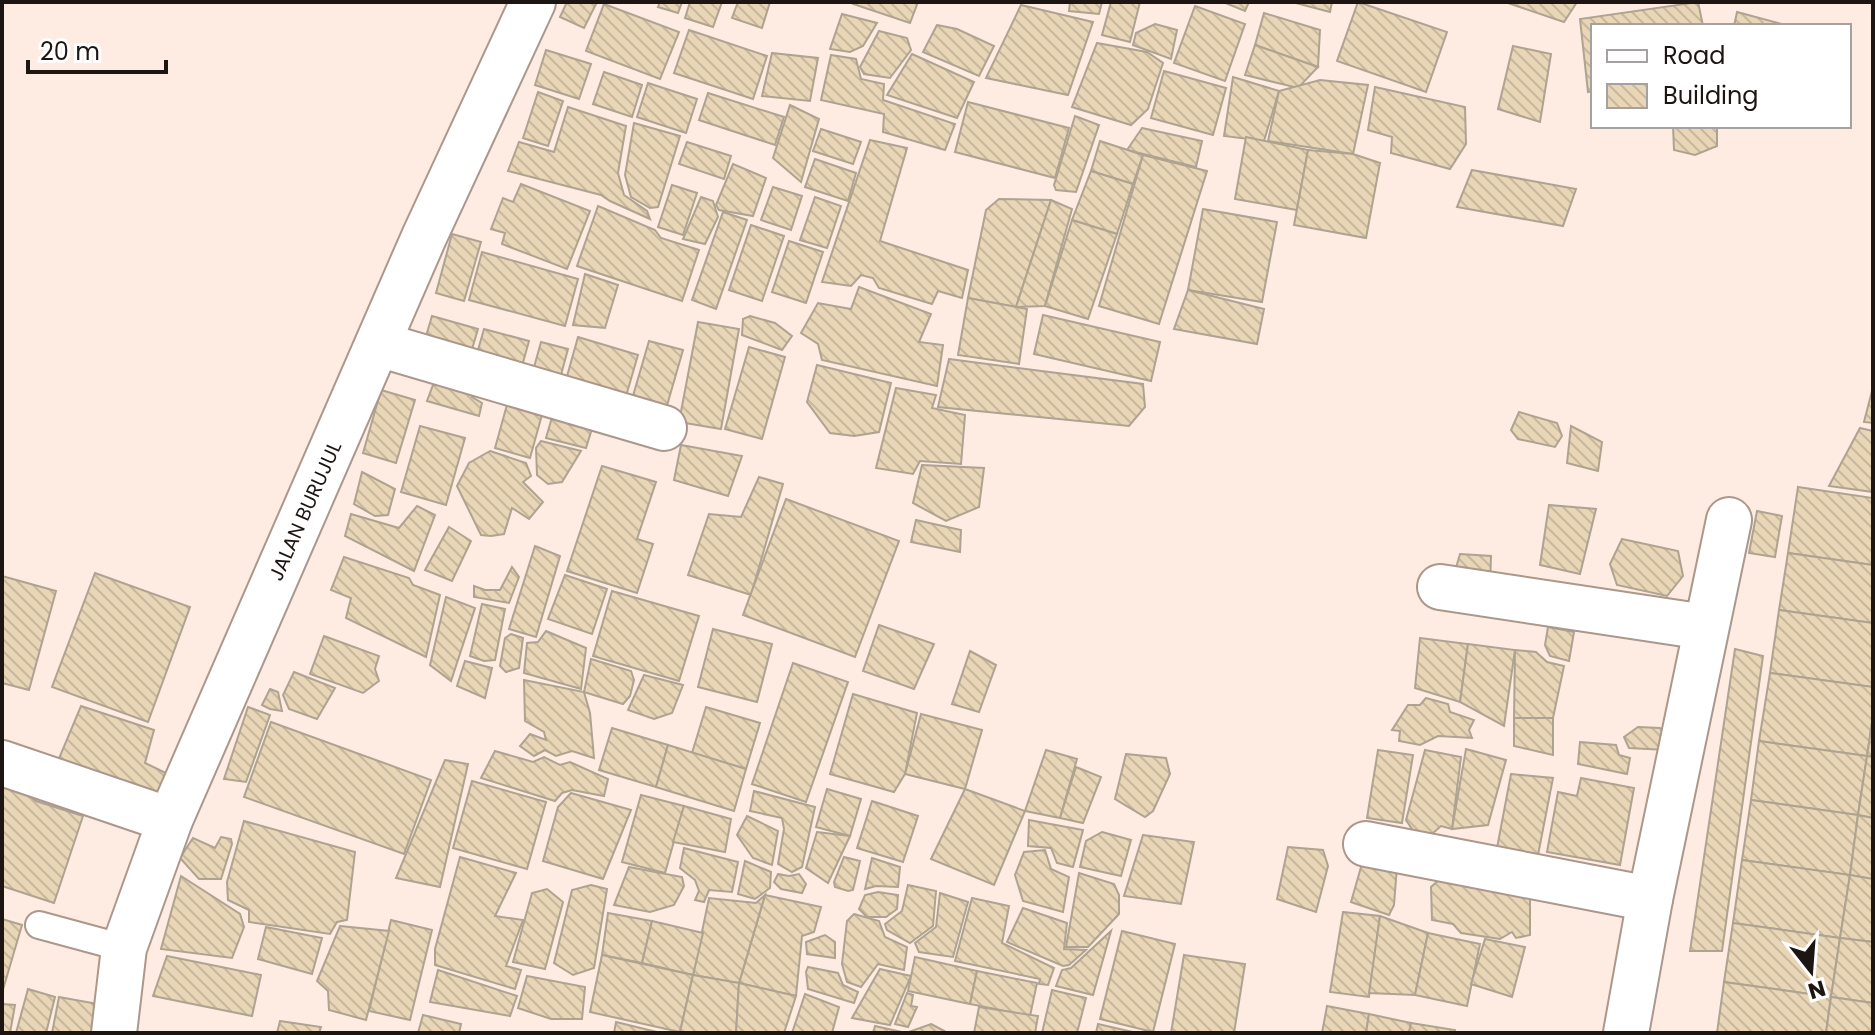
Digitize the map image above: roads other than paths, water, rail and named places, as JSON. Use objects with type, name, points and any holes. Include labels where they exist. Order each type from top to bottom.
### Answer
[{"type":"street","name":"JALAN BURUJUL","points":[[114,1033],[124,948],[170,820],[378,344],[533,2]]},
{"type":"street","points":[[378,344],[664,428]]},
{"type":"street","points":[[1626,1033],[1650,899],[1729,520]]},
{"type":"street","points":[[1440,587],[1705,627]]},
{"type":"street","points":[[2,763],[170,820]]},
{"type":"street","points":[[1366,844],[1650,899]]},
{"type":"lane","points":[[39,925],[124,948]]}]
